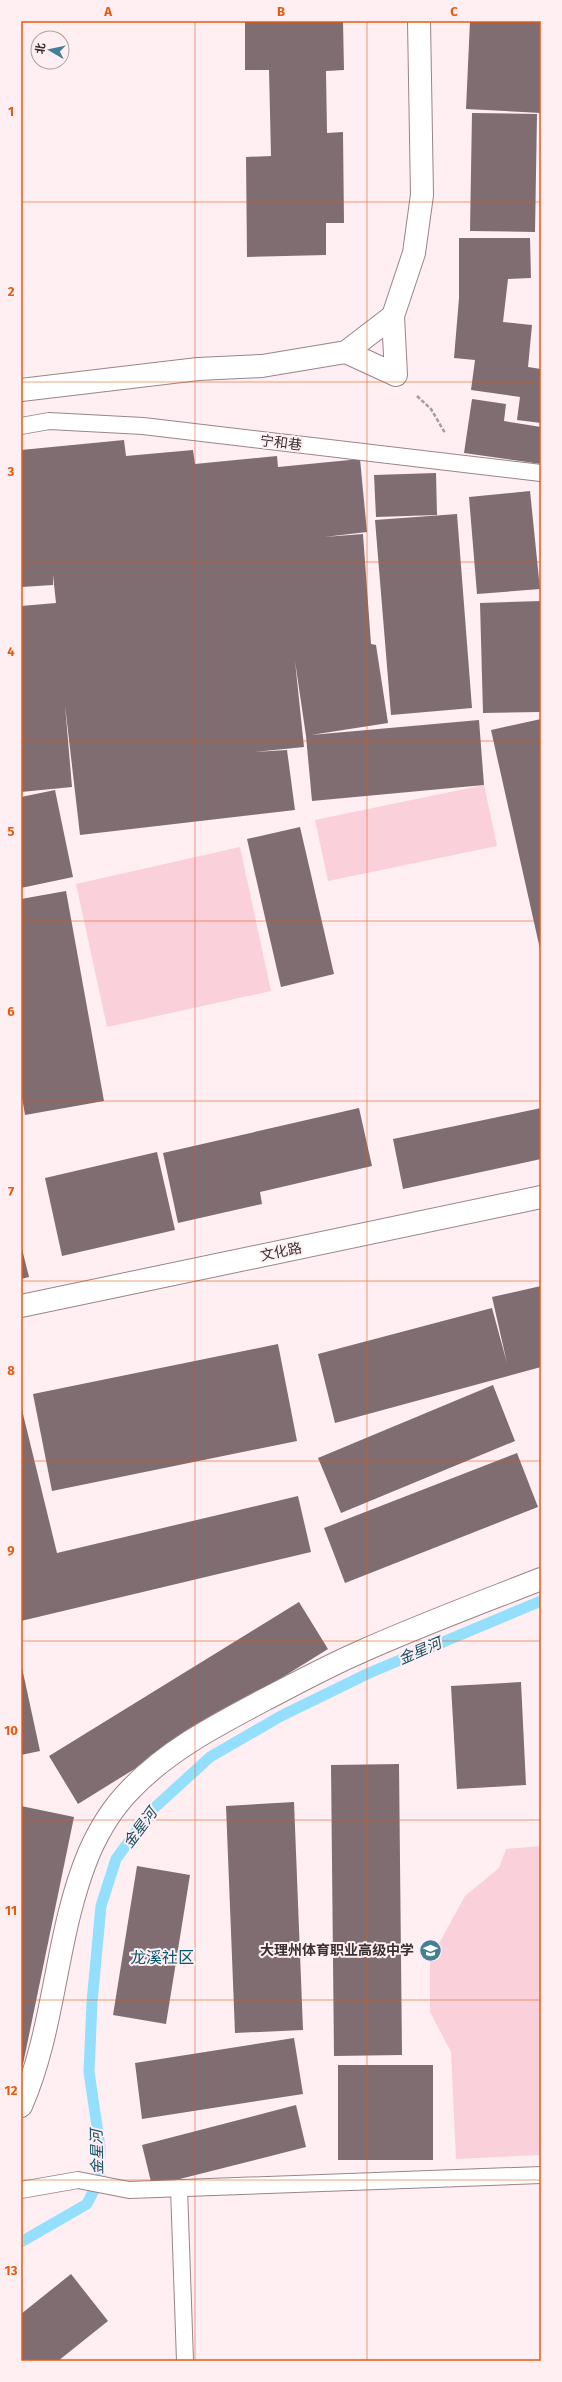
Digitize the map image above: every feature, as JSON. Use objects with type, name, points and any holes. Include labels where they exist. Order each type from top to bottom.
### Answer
[{"type":"street","points":[[346,352],[396,375],[393,316],[414,253],[422,196],[419,21]]},
{"type":"street","points":[[21,390],[198,370],[262,366],[346,352],[393,316]]},
{"type":"street","name":"文化路","points":[[21,1306],[541,1197]]},
{"type":"street","points":[[21,2106],[42,2038],[66,1927],[81,1876],[103,1826],[130,1790],[152,1769],[179,1749],[270,1697],[357,1653],[541,1579]]},
{"type":"lane","name":"宁和巷","points":[[21,426],[49,421],[143,426],[541,473]]},
{"type":"lane","points":[[21,2190],[78,2180],[129,2190],[541,2175]]},
{"type":"lane","points":[[179,2188],[185,2361]]},
{"type":"path","points":[[396,375],[431,409],[446,436],[450,463]]},
{"type":"shaded area","points":[[484,785],[497,846],[328,881],[315,820]]},
{"type":"shaded area","points":[[240,847],[271,991],[107,1027],[76,884]]},
{"type":"shaded area","points":[[541,1846],[541,2155],[456,2159],[451,2052],[430,2012],[430,1960],[465,1896],[499,1868],[506,1849]]},
{"type":"building","points":[[245,21],[343,21],[344,70],[326,71],[327,133],[343,132],[344,223],[326,223],[326,255],[247,257],[246,157],[271,156],[269,70],[245,70]]},
{"type":"building","points":[[470,21],[541,21],[541,113],[466,109]]},
{"type":"building","points":[[472,113],[537,114],[535,232],[470,231]]},
{"type":"building","points":[[459,238],[530,238],[531,278],[508,279],[503,322],[532,325],[528,367],[541,369],[541,423],[517,420],[520,397],[471,390],[475,360],[454,358],[459,298]]},
{"type":"building","points":[[472,399],[506,404],[504,421],[541,427],[541,464],[464,453]]},
{"type":"building","points":[[124,440],[126,456],[193,450],[195,464],[277,456],[278,467],[360,459],[367,532],[324,537],[363,534],[371,644],[376,645],[388,723],[311,735],[479,720],[484,785],[312,801],[306,736],[295,661],[304,747],[254,752],[287,750],[295,810],[80,835],[65,705],[72,787],[21,792],[21,606],[56,603],[53,575],[53,585],[21,587],[21,450]]},
{"type":"building","points":[[436,473],[437,515],[376,517],[374,475]]},
{"type":"building","points":[[530,491],[540,589],[477,594],[469,497]]},
{"type":"building","points":[[457,514],[472,708],[391,715],[375,520]]},
{"type":"building","points":[[541,601],[541,712],[483,713],[480,603]]},
{"type":"building","points":[[541,719],[541,949],[540,949],[491,730]]},
{"type":"building","points":[[55,790],[73,877],[21,888],[21,797]]},
{"type":"building","points":[[300,827],[334,974],[281,987],[247,839]]},
{"type":"building","points":[[66,891],[104,1101],[25,1115],[21,1092],[21,899]]},
{"type":"building","points":[[359,1108],[372,1166],[260,1192],[262,1204],[178,1223],[163,1153]]},
{"type":"building","points":[[541,1108],[541,1159],[403,1189],[393,1139]]},
{"type":"building","points":[[157,1152],[175,1230],[62,1256],[45,1178]]},
{"type":"building","points":[[21,1245],[29,1277],[21,1279]]},
{"type":"building","points":[[541,1286],[541,1367],[335,1423],[318,1354],[492,1308],[507,1363],[492,1297]]},
{"type":"building","points":[[278,1344],[297,1441],[52,1491],[33,1394]]},
{"type":"building","points":[[493,1385],[515,1441],[341,1513],[318,1458]]},
{"type":"building","points":[[22,1410],[57,1553],[298,1496],[311,1552],[21,1621]]},
{"type":"building","points":[[517,1453],[538,1507],[345,1583],[324,1528]]},
{"type":"building","points":[[299,1602],[328,1649],[78,1804],[49,1756]]},
{"type":"building","points":[[21,1663],[40,1751],[21,1755]]},
{"type":"building","points":[[521,1682],[526,1785],[457,1789],[451,1686]]},
{"type":"building","points":[[399,1764],[402,2055],[334,2056],[331,1765]]},
{"type":"building","points":[[294,1802],[303,2030],[235,2033],[226,1806]]},
{"type":"building","points":[[21,1806],[74,1817],[22,2069],[21,2069]]},
{"type":"building","points":[[137,1866],[190,1875],[166,2024],[113,2015]]},
{"type":"building","points":[[294,2038],[303,2094],[142,2119],[135,2063]]},
{"type":"building","points":[[338,2065],[433,2065],[433,2160],[338,2160]]},
{"type":"building","points":[[296,2105],[306,2147],[152,2186],[142,2145]]},
{"type":"building","points":[[71,2274],[108,2321],[58,2361],[21,2361],[21,2314]]},
{"type":"waterway","name":"金星河","points":[[21,2242],[87,2204],[99,2180],[100,2147],[89,2072],[92,2002],[101,1906],[116,1859],[152,1810],[210,1757],[281,1716],[369,1673],[541,1601]]},
{"type":"place","name":"大理州体育职业高级中学","points":[[430,1950]]},
{"type":"district","name":"龙溪社区","points":[[162,1957]]}]
